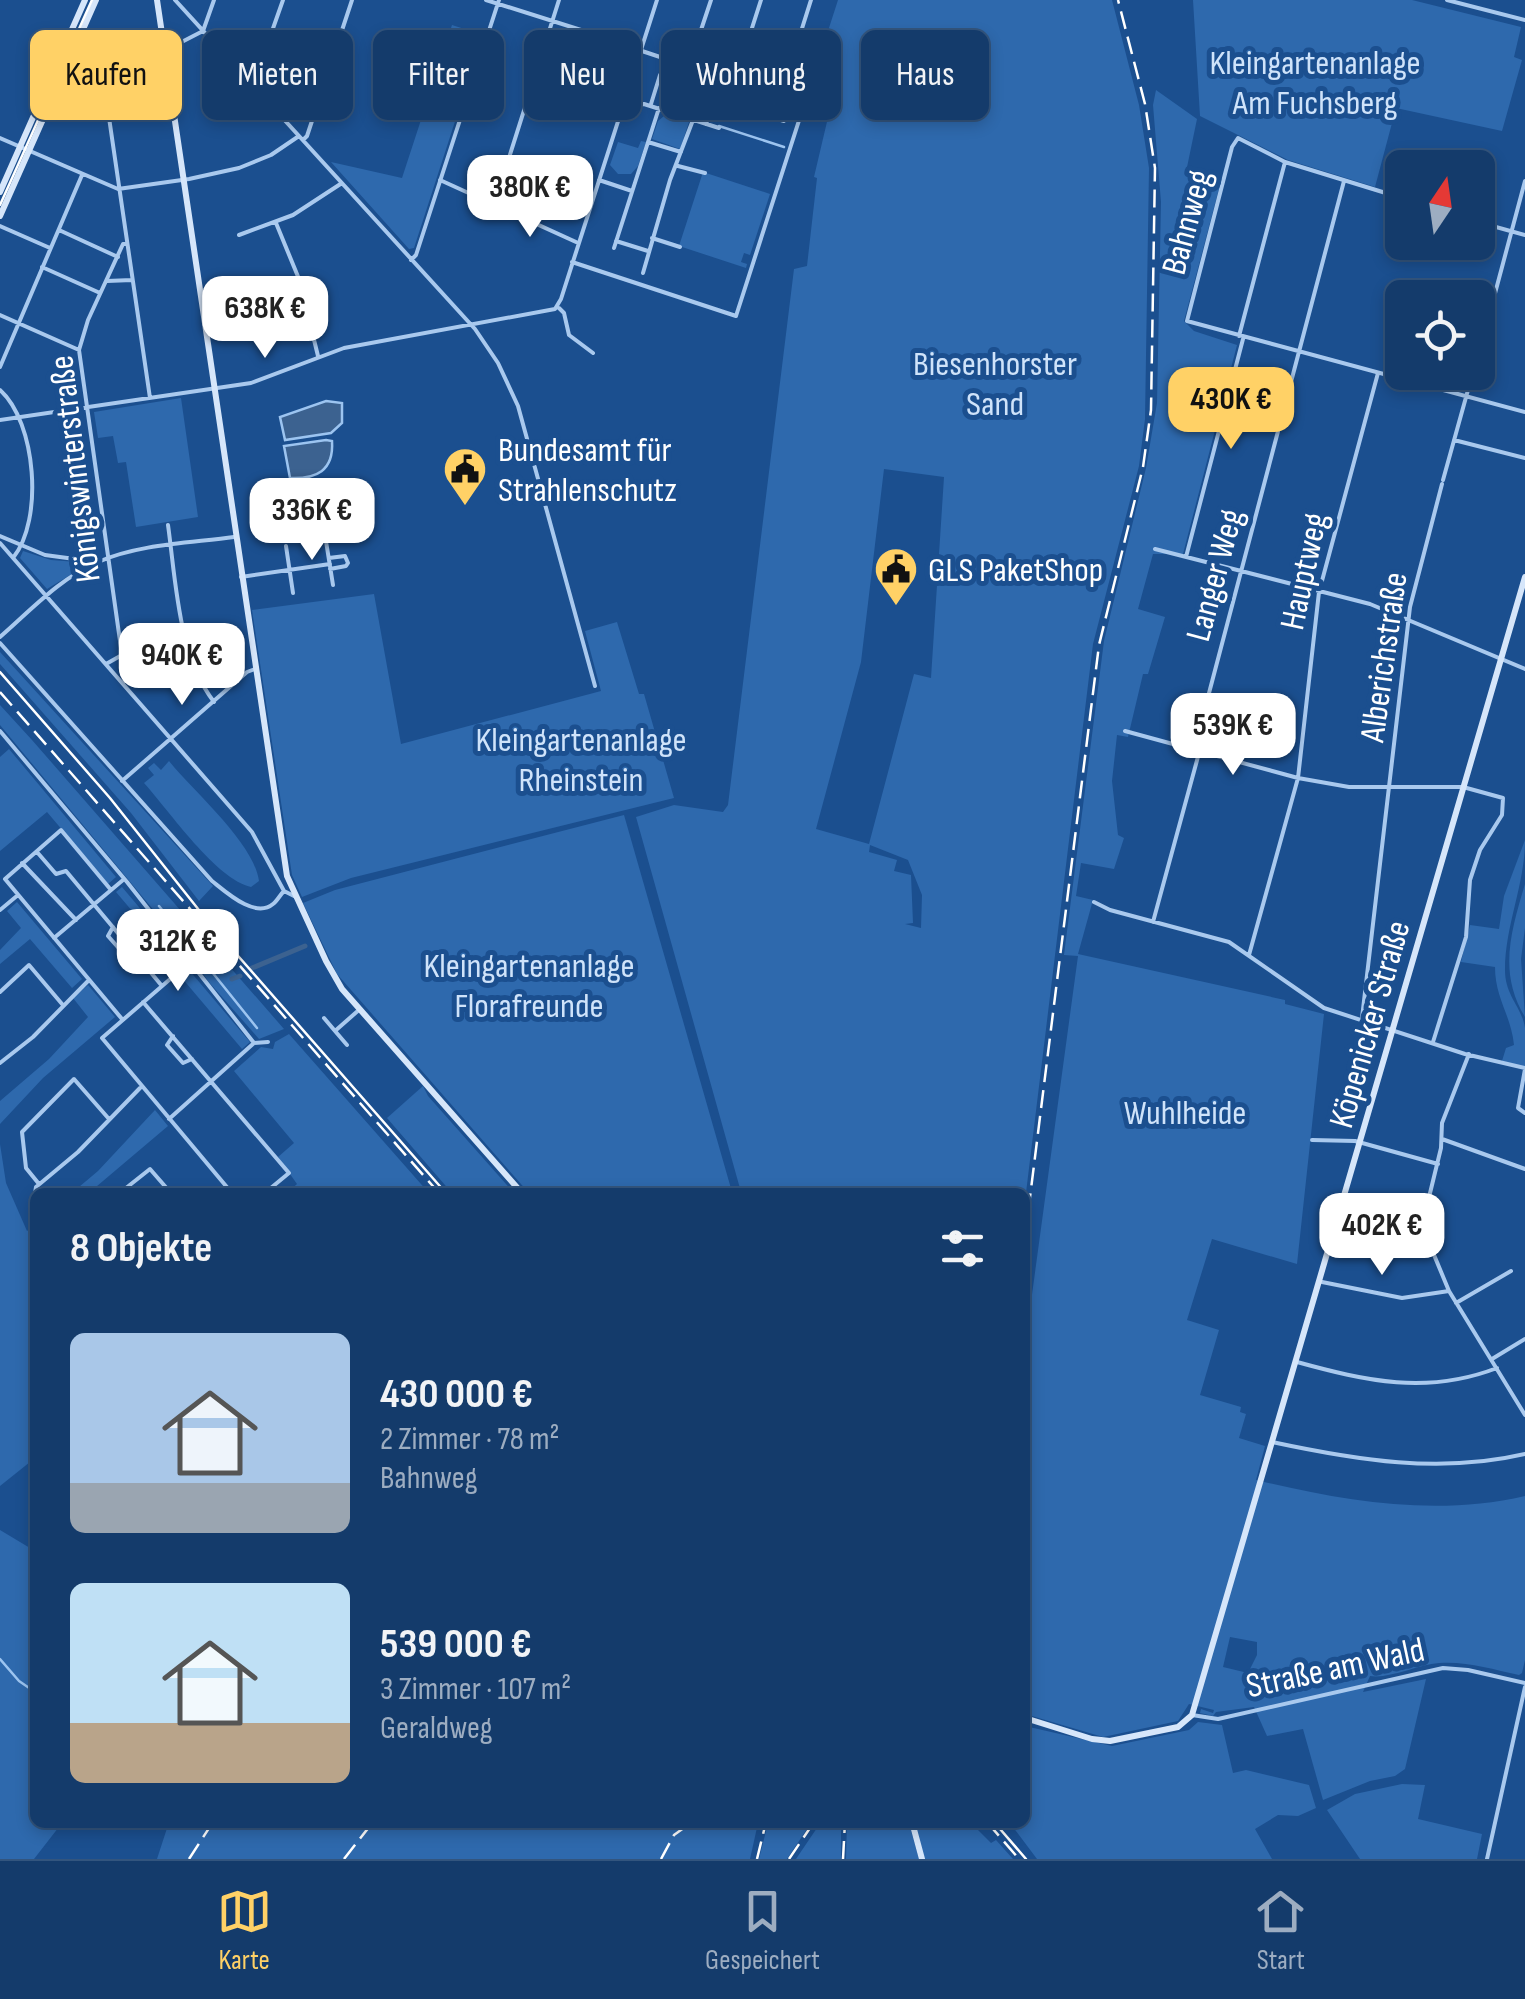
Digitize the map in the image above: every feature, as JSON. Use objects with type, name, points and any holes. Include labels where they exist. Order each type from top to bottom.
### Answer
[{"type":"main road","points":[[0,192],[85,0]]},
{"type":"main road","points":[[83,30],[96,0]]},
{"type":"main road","points":[[157,0],[161,30]]},
{"type":"main road","points":[[0,216],[43,120]]},
{"type":"main road","points":[[174,120],[283,855],[297,899],[332,972],[360,1010],[517,1188]]},
{"type":"main road","name":"Köpenicker Straße","points":[[1192,1715],[1503,662],[1525,576]]},
{"type":"main road","points":[[1030,1720],[1110,1741],[1178,1727],[1192,1715]]},
{"type":"main road","points":[[914,1828],[922,1859]]},
{"type":"street","points":[[175,0],[202,30]]},
{"type":"street","points":[[203,30],[214,0]]},
{"type":"street","points":[[273,30],[283,0]]},
{"type":"street","points":[[0,138],[118,189],[244,166],[307,136],[352,0]]},
{"type":"street","points":[[486,0],[580,30]]},
{"type":"street","points":[[494,205],[560,0]]},
{"type":"street","points":[[657,0],[641,50],[661,57]]},
{"type":"street","points":[[700,30],[710,0]]},
{"type":"street","points":[[751,30],[761,0]]},
{"type":"street","points":[[801,30],[811,0]]},
{"type":"street","points":[[1446,0],[1525,20]]},
{"type":"street","points":[[411,260],[416,255],[498,2]]},
{"type":"street","points":[[650,106],[660,75]]},
{"type":"street","points":[[706,124],[714,99],[784,122]]},
{"type":"street","points":[[614,248],[659,108],[641,106]]},
{"type":"street","points":[[109,120],[150,398]]},
{"type":"street","points":[[285,120],[471,326],[495,358],[518,406],[594,686]]},
{"type":"street","points":[[0,420],[213,389],[274,376],[318,356],[356,346],[546,313],[557,306],[618,120]]},
{"type":"street","points":[[643,272],[674,168],[695,120],[719,128]]},
{"type":"street","points":[[572,262],[736,316],[799,120]]},
{"type":"street","name":"Bahnweg","points":[[1242,337],[1187,322],[1232,147],[1238,138],[1285,162]]},
{"type":"street","points":[[648,142],[682,152]]},
{"type":"street","points":[[1186,557],[1285,162],[1385,193]]},
{"type":"street","points":[[678,166],[704,173]]},
{"type":"street","points":[[0,367],[82,175]]},
{"type":"street","points":[[440,180],[578,243]]},
{"type":"street","points":[[599,180],[632,191]]},
{"type":"street","name":"Langer Weg","points":[[1153,922],[1344,180]]},
{"type":"street","points":[[1495,292],[1525,181]]},
{"type":"street","points":[[239,235],[276,223],[342,183]]},
{"type":"street","points":[[276,223],[299,279],[318,356]]},
{"type":"street","points":[[0,226],[50,248]]},
{"type":"street","points":[[1495,227],[1525,235]]},
{"type":"street","points":[[58,230],[118,257]]},
{"type":"street","points":[[652,238],[680,247]]},
{"type":"street","points":[[616,240],[648,251]]},
{"type":"street","name":"Königswinterstraße","points":[[123,683],[126,680],[79,350],[100,293],[126,244]]},
{"type":"street","points":[[42,267],[100,293]]},
{"type":"street","points":[[107,281],[132,280]]},
{"type":"street","points":[[557,306],[564,313],[569,335],[593,353]]},
{"type":"street","points":[[0,315],[79,350]]},
{"type":"street","points":[[1242,337],[1525,412]]},
{"type":"street","name":"Hauptweg","points":[[1248,955],[1298,778],[1319,592],[1378,373]]},
{"type":"street","points":[[0,390],[19,417],[32,487],[29,524],[21,547],[12,558]]},
{"type":"street","name":"Alberichstraße","points":[[1362,1018],[1409,622],[1468,390]]},
{"type":"street","points":[[1454,440],[1525,458]]},
{"type":"street","points":[[168,525],[188,644],[198,676],[214,702]]},
{"type":"street","points":[[325,535],[333,585]]},
{"type":"street","points":[[234,536],[97,562],[46,597],[0,640],[205,875],[230,895],[260,909],[272,905],[284,891]]},
{"type":"street","points":[[0,540],[45,555],[97,562]]},
{"type":"street","points":[[0,540],[252,832],[284,891],[297,899]]},
{"type":"street","points":[[286,546],[292,593]]},
{"type":"street","points":[[1154,549],[1370,604],[1525,669]]},
{"type":"street","points":[[241,576],[329,564]]},
{"type":"street","points":[[106,664],[122,655]]},
{"type":"street","points":[[122,782],[247,672],[255,670]]},
{"type":"street","points":[[0,730],[124,878],[254,1043]]},
{"type":"street","points":[[1125,732],[1348,788],[1463,787],[1503,798],[1502,814],[1480,850],[1470,880],[1466,937],[1433,1042]]},
{"type":"street","points":[[111,890],[61,830],[5,878],[122,1019]]},
{"type":"street","points":[[36,851],[56,874],[66,871],[162,986]]},
{"type":"street","points":[[22,863],[76,920]]},
{"type":"street","points":[[54,938],[124,878]]},
{"type":"street","points":[[0,910],[18,894]]},
{"type":"street","points":[[1094,902],[1229,942],[1324,1008],[1525,1068],[1518,1108],[1525,1113]]},
{"type":"street","points":[[113,927],[108,936],[123,953],[132,950]]},
{"type":"street","points":[[190,961],[102,1038],[228,1188]]},
{"type":"street","points":[[0,992],[29,965],[62,1004]]},
{"type":"street","points":[[0,1063],[33,1037],[89,980]]},
{"type":"street","points":[[144,1002],[289,1173],[271,1188]]},
{"type":"street","points":[[335,1031],[360,1010]]},
{"type":"street","points":[[324,1018],[347,1044]]},
{"type":"street","points":[[172,1036],[167,1044],[183,1063],[192,1059]]},
{"type":"street","points":[[168,1118],[254,1043],[268,1042]]},
{"type":"street","points":[[1469,1054],[1442,1123],[1438,1164],[1422,1226],[1449,1291],[1525,1415]]},
{"type":"street","points":[[39,1184],[26,1168],[22,1132],[59,1092],[74,1079],[108,1119]]},
{"type":"street","points":[[37,1188],[142,1087]]},
{"type":"street","points":[[1442,1139],[1525,1168]]},
{"type":"street","points":[[1312,1140],[1360,1143],[1438,1164]]},
{"type":"street","points":[[126,1188],[150,1168],[167,1188]]},
{"type":"street","points":[[1342,1203],[1422,1226]]},
{"type":"street","points":[[1456,1303],[1511,1271]]},
{"type":"street","points":[[1319,1281],[1402,1298],[1449,1291]]},
{"type":"street","points":[[1492,1359],[1525,1338]]},
{"type":"street","points":[[1296,1361],[1354,1378],[1423,1385],[1497,1368]]},
{"type":"street","points":[[1272,1442],[1401,1464],[1472,1463],[1525,1454]]},
{"type":"street","name":"Straße am Wald","points":[[1192,1715],[1216,1720],[1444,1668],[1525,1685]]},
{"type":"street","points":[[1487,1859],[1525,1685]]},
{"type":"green space","name":"Biesenhorster Sand","points":[[838,0],[1112,0],[1139,105],[1149,168],[1145,419],[1139,466],[1093,644],[1027,1188],[740,1188],[636,817],[674,805],[723,812],[728,805],[794,269],[807,266],[817,178],[814,177],[827,120],[841,120],[841,30],[828,30]],"holes":[[[884,469],[944,477],[931,678],[914,674],[869,844],[816,829],[861,662]],[[870,845],[908,860],[922,895],[921,928],[905,924],[913,923],[911,875],[894,871],[897,860],[869,852]]]},
{"type":"green space","name":"Kleingartenanlage Am Fuchsberg","points":[[1193,0],[1412,0],[1521,27],[1514,57],[1522,60],[1502,131],[1396,108],[1375,187],[1288,160],[1200,116]]},
{"type":"green space","name":"Wuhlheide","points":[[1156,90],[1197,119],[1186,172],[1221,181],[1184,321],[1194,331],[1237,345],[1183,554],[1153,554],[1138,609],[1165,617],[1148,674],[1143,674],[1128,737],[1117,735],[1112,781],[1118,835],[1124,838],[1114,869],[1081,863],[1076,896],[1093,900],[1078,954],[1285,1000],[1285,1004],[1324,1014],[1297,1264],[1212,1239],[1187,1320],[1219,1330],[1200,1395],[1241,1407],[1240,1412],[1246,1414],[1239,1438],[1265,1446],[1256,1480],[1390,1504],[1457,1505],[1525,1496],[1522,1673],[1449,1663],[1370,1676],[1363,1692],[1426,1679],[1405,1769],[1395,1776],[1370,1781],[1323,1800],[1303,1729],[1267,1736],[1254,1707],[1216,1712],[1213,1716],[1200,1713],[1201,1709],[1213,1713],[1214,1710],[1189,1704],[1178,1721],[1103,1737],[1030,1715],[1030,1309],[1078,956],[1064,955],[1104,641],[1146,468],[1157,403],[1161,202],[1153,105]],"holes":[[[1230,1637],[1257,1642],[1257,1655],[1248,1673],[1223,1667]]]},
{"type":"green space","points":[[421,120],[455,120],[414,248],[409,249],[331,162],[402,178]]},
{"type":"green space","points":[[658,121],[689,122],[680,149],[652,139]]},
{"type":"green space","points":[[641,141],[646,142],[638,166],[631,174],[618,174],[610,165],[618,142],[638,148]]},
{"type":"green space","points":[[703,172],[770,194],[750,255],[744,253],[741,262],[747,264],[746,268],[679,246]]},
{"type":"green space","points":[[181,398],[198,517],[136,527],[126,462],[118,463],[113,436],[98,438],[94,412]]},
{"type":"green space","points":[[23,551],[51,560],[90,563],[47,589],[20,558]]},
{"type":"green space","name":"Kleingartenanlage Rheinstein","points":[[374,594],[401,744],[601,691],[585,631],[617,622],[639,694],[644,694],[674,798],[351,878],[302,897],[292,875],[252,610]]},
{"type":"green space","points":[[0,652],[213,886],[199,901],[131,813],[0,664]]},
{"type":"green space","points":[[0,705],[284,1029],[259,1039],[208,981],[190,954],[0,725]]},
{"type":"green space","points":[[9,749],[116,877],[108,884],[47,812],[0,851],[0,757]]},
{"type":"green space","points":[[169,761],[222,818],[246,851],[259,881],[251,887],[237,881],[209,858],[144,783],[154,775],[148,768],[154,763],[161,770]]},
{"type":"green space","name":"Kleingartenanlage Florafreunde","points":[[624,815],[731,1188],[524,1188],[337,974],[303,903],[335,890]]},
{"type":"green space","points":[[1525,840],[1505,970],[1525,1028],[1525,1067],[1502,1061],[1506,1048],[1514,1045],[1495,967],[1461,962],[1470,925],[1499,929],[1504,896]]},
{"type":"green space","points":[[1525,884],[1521,959],[1525,1017],[1509,968],[1512,935]]},
{"type":"green space","points":[[122,887],[183,959],[177,964],[116,892]]},
{"type":"green space","points":[[17,902],[82,979],[72,988],[30,939],[0,964],[0,950],[21,928],[7,911]]},
{"type":"green space","points":[[189,970],[250,1042],[242,1049],[181,977]]},
{"type":"green space","points":[[88,985],[115,1017],[43,1078],[0,1124],[0,1101],[49,1059],[88,1017],[73,998]]},
{"type":"green space","points":[[289,1034],[424,1188],[292,1188],[297,1184],[278,1157],[294,1143],[234,1071],[261,1047],[273,1049],[275,1042]]},
{"type":"green space","points":[[423,1086],[509,1188],[448,1188],[387,1118]]},
{"type":"green space","points":[[155,1110],[168,1126],[95,1188],[78,1188]]},
{"type":"green space","points":[[0,1144],[6,1183],[27,1231],[30,1229],[30,1462],[0,1486]]},
{"type":"green space","points":[[0,1530],[30,1548],[30,1828],[58,1828],[34,1859],[0,1859]]},
{"type":"green space","points":[[1198,1722],[1222,1725],[1233,1773],[1246,1770],[1309,1785],[1316,1808],[1298,1816],[1278,1815],[1255,1829],[1272,1859],[1037,1859],[1014,1828],[1030,1828],[1030,1727],[1112,1746],[1189,1730]]},
{"type":"green space","points":[[1402,1784],[1425,1785],[1418,1819],[1482,1834],[1477,1859],[1360,1859],[1327,1810],[1355,1794]]},
{"type":"green space","points":[[167,1828],[757,1828],[750,1859],[157,1859]]},
{"type":"green space","points":[[767,1828],[808,1828],[787,1859],[759,1859]]},
{"type":"green space","points":[[817,1828],[841,1828],[841,1859],[796,1859]]},
{"type":"green space","points":[[847,1828],[910,1828],[919,1859],[846,1859]]},
{"type":"green space","points":[[915,1828],[976,1828],[991,1843],[996,1840],[1013,1859],[924,1859]]},
{"type":"shaded area","points":[[326,401],[342,403],[342,423],[331,433],[285,440],[280,417]]},
{"type":"shaded area","points":[[332,441],[332,451],[322,471],[290,478],[284,446]]},
{"type":"waterway","points":[[719,126],[784,147]]},
{"type":"waterway","points":[[159,906],[257,1028]]},
{"type":"waterway","points":[[252,968],[305,946]]},
{"type":"waterway","points":[[232,979],[240,976]]},
{"type":"waterway","points":[[0,1659],[30,1689]]},
{"type":"tram line","points":[[0,205],[92,0]]},
{"type":"tram line","points":[[0,672],[110,798],[210,924],[441,1188]]},
{"type":"tram line","points":[[999,1828],[1026,1859]]},
{"type":"railway","points":[[1030,1197],[1099,645],[1143,467],[1151,410],[1155,168],[1145,104],[1118,0]]},
{"type":"railway","points":[[0,692],[434,1188]]},
{"type":"railway","points":[[189,1859],[209,1828]]},
{"type":"railway","points":[[344,1859],[368,1828]]},
{"type":"railway","points":[[661,1859],[674,1835],[684,1828]]},
{"type":"railway","points":[[757,1859],[765,1828]]},
{"type":"railway","points":[[789,1859],[810,1828]]},
{"type":"railway","points":[[843,1859],[845,1828]]},
{"type":"railway","points":[[992,1828],[1019,1859]]},
{"type":"place","name":"Bundesamt für Strahlenschutz","points":[[465,507]]},
{"type":"place","name":"GLS PaketShop","points":[[896,607]]}]
